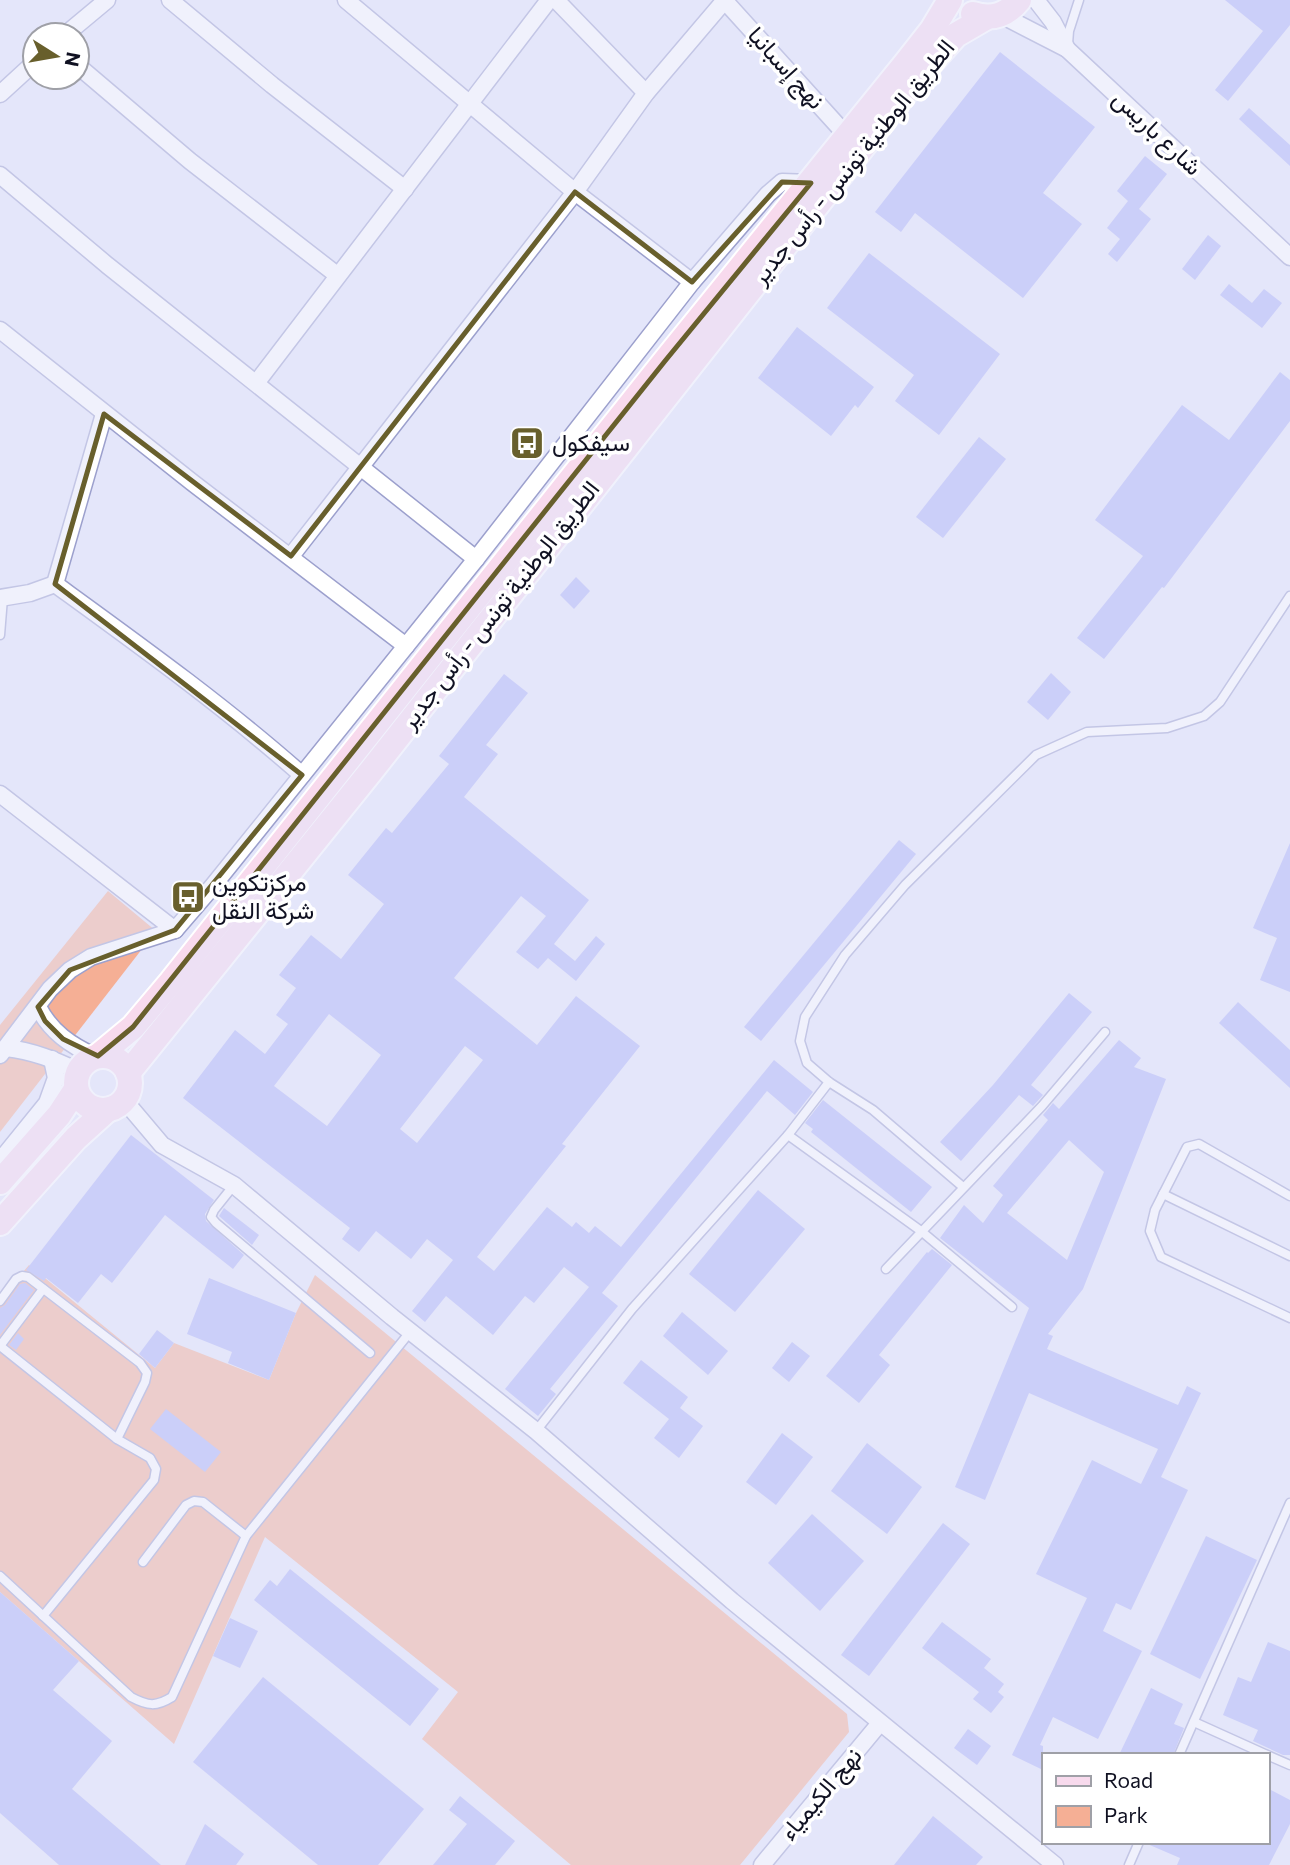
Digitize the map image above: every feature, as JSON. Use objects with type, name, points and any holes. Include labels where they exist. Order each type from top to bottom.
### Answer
[{"type":"main road","name":"الطريق الوطنية تونس - رأس جدير","points":[[0,1182],[59,1115],[87,1068],[133,1027],[171,982],[665,360],[848,137],[932,30],[950,0]]},
{"type":"main road","points":[[957,0],[976,15],[1002,10]]},
{"type":"main road","name":"الطريق الوطنية تونس - رأس جدير","points":[[128,1073],[371,771],[912,83],[956,34],[1002,10]]},
{"type":"main road","points":[[0,1223],[76,1138],[116,1105],[130,1082],[128,1073],[116,1059],[87,1068],[84,1103],[91,1108],[116,1105]]},
{"type":"street","points":[[82,21],[107,0]]},
{"type":"street","points":[[170,0],[272,85],[405,189]]},
{"type":"street","points":[[346,0],[575,192],[692,282]]},
{"type":"street","points":[[257,382],[549,0]]},
{"type":"street","points":[[556,0],[646,93]]},
{"type":"street","points":[[291,556],[575,192],[646,93],[725,0]]},
{"type":"street","name":"نهج إسبانيا","points":[[725,0],[848,137]]},
{"type":"street","name":"شارع باريس","points":[[1036,0],[1053,22],[1068,50],[1290,257]]},
{"type":"street","points":[[1002,10],[1068,50]]},
{"type":"street","points":[[0,94],[21,75]]},
{"type":"street","points":[[91,77],[190,161],[337,275]]},
{"type":"street","points":[[0,175],[107,265],[476,559]]},
{"type":"street","points":[[3,1052],[50,989],[70,970],[91,957],[175,930],[476,559],[692,282],[768,194],[782,182],[811,183]]},
{"type":"street","points":[[0,330],[104,414],[406,646]]},
{"type":"street","points":[[55,584],[104,414]]},
{"type":"street","points":[[2,598],[30,593],[55,584]]},
{"type":"street","points":[[55,584],[149,652],[302,775]]},
{"type":"street","points":[[0,794],[175,930]]},
{"type":"street","points":[[38,1007],[45,1021],[87,1068]]},
{"type":"street","points":[[3,1052],[25,1050],[87,1068]]},
{"type":"street","points":[[0,1161],[47,1103],[56,1078],[52,1059]]},
{"type":"street","points":[[116,1105],[162,1145],[234,1185],[410,1332],[536,1431],[732,1601],[1055,1865]]},
{"type":"street","name":"نهج الكيمياء","points":[[762,1865],[880,1723]]},
{"type":"lane","points":[[1068,50],[1069,31],[1079,0]]},
{"type":"lane","points":[[963,1186],[873,1110],[829,1082],[807,1063],[800,1041],[805,1017],[845,955],[905,885],[1036,755],[1087,732],[1167,728],[1204,716],[1220,702],[1290,596]]},
{"type":"lane","points":[[0,635],[2,598]]},
{"type":"lane","points":[[886,1269],[1042,1106],[1105,1032]]},
{"type":"lane","points":[[536,1431],[632,1309],[788,1135],[829,1082]]},
{"type":"lane","points":[[788,1135],[921,1231],[1012,1307]]},
{"type":"lane","points":[[1290,1196],[1194,1143],[1188,1147],[1163,1194],[1155,1210],[1150,1231],[1161,1257],[1290,1318]]},
{"type":"lane","points":[[234,1185],[214,1210],[212,1217],[216,1223],[370,1353]]},
{"type":"lane","points":[[1163,1194],[1290,1256]]},
{"type":"lane","points":[[0,1301],[16,1279],[28,1277],[141,1363],[147,1373],[145,1382],[117,1439]]},
{"type":"lane","points":[[43,1289],[0,1346],[117,1439],[150,1458],[156,1469],[154,1480],[43,1616]]},
{"type":"lane","points":[[0,1576],[131,1697],[146,1705],[159,1705],[172,1697],[246,1536],[410,1332]]},
{"type":"lane","points":[[143,1562],[186,1505],[194,1501],[203,1502],[246,1536]]},
{"type":"lane","points":[[1181,1753],[1290,1503]]},
{"type":"lane","points":[[1195,1722],[1263,1753]]},
{"type":"lane","points":[[1269,1756],[1290,1765]]},
{"type":"lane","points":[[1129,1865],[1138,1844]]},
{"type":"highlighted area","points":[[782,182],[811,183],[665,361],[133,1027],[98,1056],[63,1039],[45,1021],[38,1007],[70,970],[175,930],[302,775],[55,584],[104,414],[291,556],[575,192],[692,282]]},
{"type":"green space","points":[[108,891],[156,931],[0,1132],[0,1025]]},
{"type":"green space","points":[[29,1265],[155,1368],[174,1343],[269,1380],[296,1313],[315,1275],[847,1714],[849,1732],[740,1865],[571,1865],[422,1739],[458,1692],[265,1537],[174,1744],[0,1592],[0,1299]]},
{"type":"building","points":[[1225,0],[1290,0],[1290,25],[1228,101],[1215,90],[1263,31]]},
{"type":"building","points":[[1000,52],[1095,127],[1043,193],[1082,224],[1023,298],[915,213],[901,232],[875,212]]},
{"type":"building","points":[[1249,108],[1290,145],[1290,166],[1239,119]]},
{"type":"building","points":[[1145,156],[1167,174],[1139,209],[1151,219],[1117,262],[1108,254],[1120,239],[1107,228],[1128,201],[1117,191]]},
{"type":"building","points":[[1208,235],[1221,246],[1195,280],[1182,269]]},
{"type":"building","points":[[869,253],[1000,354],[939,435],[895,401],[914,375],[827,308]]},
{"type":"building","points":[[1229,284],[1252,303],[1264,289],[1282,303],[1262,328],[1220,295]]},
{"type":"building","points":[[797,327],[874,387],[858,408],[855,405],[831,436],[758,378]]},
{"type":"building","points":[[1280,372],[1290,380],[1290,421],[1164,588],[1162,587],[1104,659],[1077,638],[1143,556],[1095,520],[1182,405],[1229,440]]},
{"type":"building","points":[[979,437],[1006,459],[943,538],[916,517]]},
{"type":"building","points":[[576,577],[590,591],[574,609],[560,595]]},
{"type":"building","points":[[1051,673],[1071,692],[1048,720],[1027,702]]},
{"type":"building","points":[[504,674],[528,693],[486,745],[498,754],[464,797],[589,900],[554,944],[575,961],[596,936],[605,944],[576,981],[548,958],[538,969],[516,952],[546,916],[521,896],[454,978],[537,1045],[576,996],[640,1046],[562,1144],[566,1146],[477,1257],[494,1271],[547,1207],[572,1227],[576,1222],[589,1233],[595,1226],[621,1247],[774,1060],[813,1092],[795,1115],[767,1091],[602,1293],[618,1306],[550,1389],[556,1394],[538,1416],[505,1389],[589,1287],[564,1267],[534,1303],[525,1296],[493,1335],[446,1296],[425,1322],[412,1311],[453,1260],[427,1239],[411,1259],[376,1231],[359,1252],[342,1239],[350,1228],[183,1098],[235,1030],[265,1054],[288,1024],[276,1015],[296,988],[279,975],[311,935],[341,959],[384,904],[348,875],[386,828],[392,833],[449,764],[439,756]],"holes":[[[329,1014],[381,1055],[327,1126],[274,1086]],[[465,1046],[483,1060],[417,1143],[400,1129]]]},
{"type":"building","points":[[899,840],[916,854],[761,1041],[744,1027]]},
{"type":"building","points":[[1290,843],[1290,992],[1260,980],[1277,938],[1253,928]]},
{"type":"building","points":[[1069,993],[1092,1012],[1031,1085],[1043,1095],[1033,1106],[1019,1095],[961,1161],[940,1142],[993,1085]]},
{"type":"building","points":[[1238,1002],[1290,1050],[1290,1088],[1219,1023]]},
{"type":"building","points":[[1119,1040],[1141,1058],[1134,1067],[1166,1079],[1083,1289],[1048,1334],[1053,1336],[1047,1349],[1178,1405],[1187,1386],[1201,1393],[1161,1477],[1188,1490],[1131,1610],[1116,1603],[1103,1631],[1142,1651],[1098,1739],[1053,1717],[1040,1745],[1043,1746],[1042,1770],[1012,1755],[1087,1598],[1036,1574],[1092,1460],[1141,1484],[1158,1449],[1029,1393],[985,1500],[955,1487],[1029,1308],[940,1238],[964,1205],[983,1223],[1003,1195],[993,1186],[1048,1120],[1043,1115],[1053,1103],[1059,1109]],"holes":[[[1069,1140],[1104,1172],[1067,1260],[1007,1213]]]},
{"type":"building","points":[[823,1100],[932,1187],[911,1212],[811,1132],[813,1129],[805,1123]]},
{"type":"building","points":[[131,1135],[214,1200],[205,1214],[206,1221],[244,1255],[233,1269],[165,1215],[112,1283],[101,1274],[78,1303],[46,1278],[44,1281],[26,1270]]},
{"type":"building","points":[[758,1190],[805,1229],[735,1312],[689,1274]]},
{"type":"building","points":[[224,1208],[259,1235],[252,1245],[219,1216]]},
{"type":"building","points":[[932,1249],[952,1265],[879,1355],[890,1365],[859,1403],[826,1376]]},
{"type":"building","points":[[209,1278],[296,1313],[269,1380],[228,1363],[232,1352],[187,1334]]},
{"type":"building","points":[[25,1283],[34,1290],[0,1335],[0,1308],[20,1284]]},
{"type":"building","points":[[682,1312],[728,1351],[708,1375],[663,1336]]},
{"type":"building","points":[[157,1330],[174,1343],[155,1368],[139,1354]]},
{"type":"building","points":[[18,1333],[24,1339],[16,1350],[9,1345]]},
{"type":"building","points":[[792,1342],[810,1356],[789,1382],[772,1368]]},
{"type":"building","points":[[641,1360],[688,1397],[680,1408],[703,1426],[679,1458],[654,1438],[669,1419],[623,1383]]},
{"type":"building","points":[[166,1409],[221,1452],[205,1472],[150,1429]]},
{"type":"building","points":[[782,1433],[813,1457],[776,1505],[746,1482]]},
{"type":"building","points":[[867,1443],[922,1487],[887,1534],[831,1491]]},
{"type":"building","points":[[812,1514],[864,1561],[820,1611],[768,1563]]},
{"type":"building","points":[[943,1523],[970,1544],[869,1676],[841,1655]]},
{"type":"building","points":[[1206,1536],[1257,1560],[1200,1679],[1150,1654]]},
{"type":"building","points":[[290,1569],[439,1689],[410,1726],[254,1600],[270,1580],[277,1586]]},
{"type":"building","points":[[0,1592],[79,1661],[53,1690],[112,1741],[72,1789],[161,1865],[59,1865],[0,1813]]},
{"type":"building","points":[[230,1618],[258,1631],[240,1668],[213,1656]]},
{"type":"building","points":[[942,1622],[991,1659],[984,1668],[1004,1684],[998,1692],[1004,1697],[991,1713],[973,1699],[979,1692],[922,1648]]},
{"type":"building","points":[[1268,1642],[1290,1651],[1290,1755],[1283,1755],[1253,1741],[1258,1730],[1223,1715],[1238,1677],[1251,1682]]},
{"type":"building","points":[[263,1677],[424,1809],[378,1865],[318,1865],[193,1762]]},
{"type":"building","points":[[1151,1688],[1183,1704],[1174,1724],[1184,1728],[1174,1753],[1120,1753]]},
{"type":"building","points":[[968,1729],[991,1746],[977,1765],[954,1748]]},
{"type":"building","points":[[1269,1789],[1290,1800],[1290,1824],[1269,1865],[1177,1865],[1180,1858],[1147,1844],[1269,1844]]},
{"type":"building","points":[[460,1796],[515,1841],[495,1865],[433,1865],[467,1824],[449,1810]]},
{"type":"building","points":[[933,1816],[983,1857],[976,1865],[894,1865]]},
{"type":"building","points":[[205,1824],[244,1854],[236,1865],[185,1865]]},
{"type":"place","name":"سيفكول","points":[[527,443]]},
{"type":"place","name":"مركزتكوين شركة النقل","points":[[188,897]]}]
